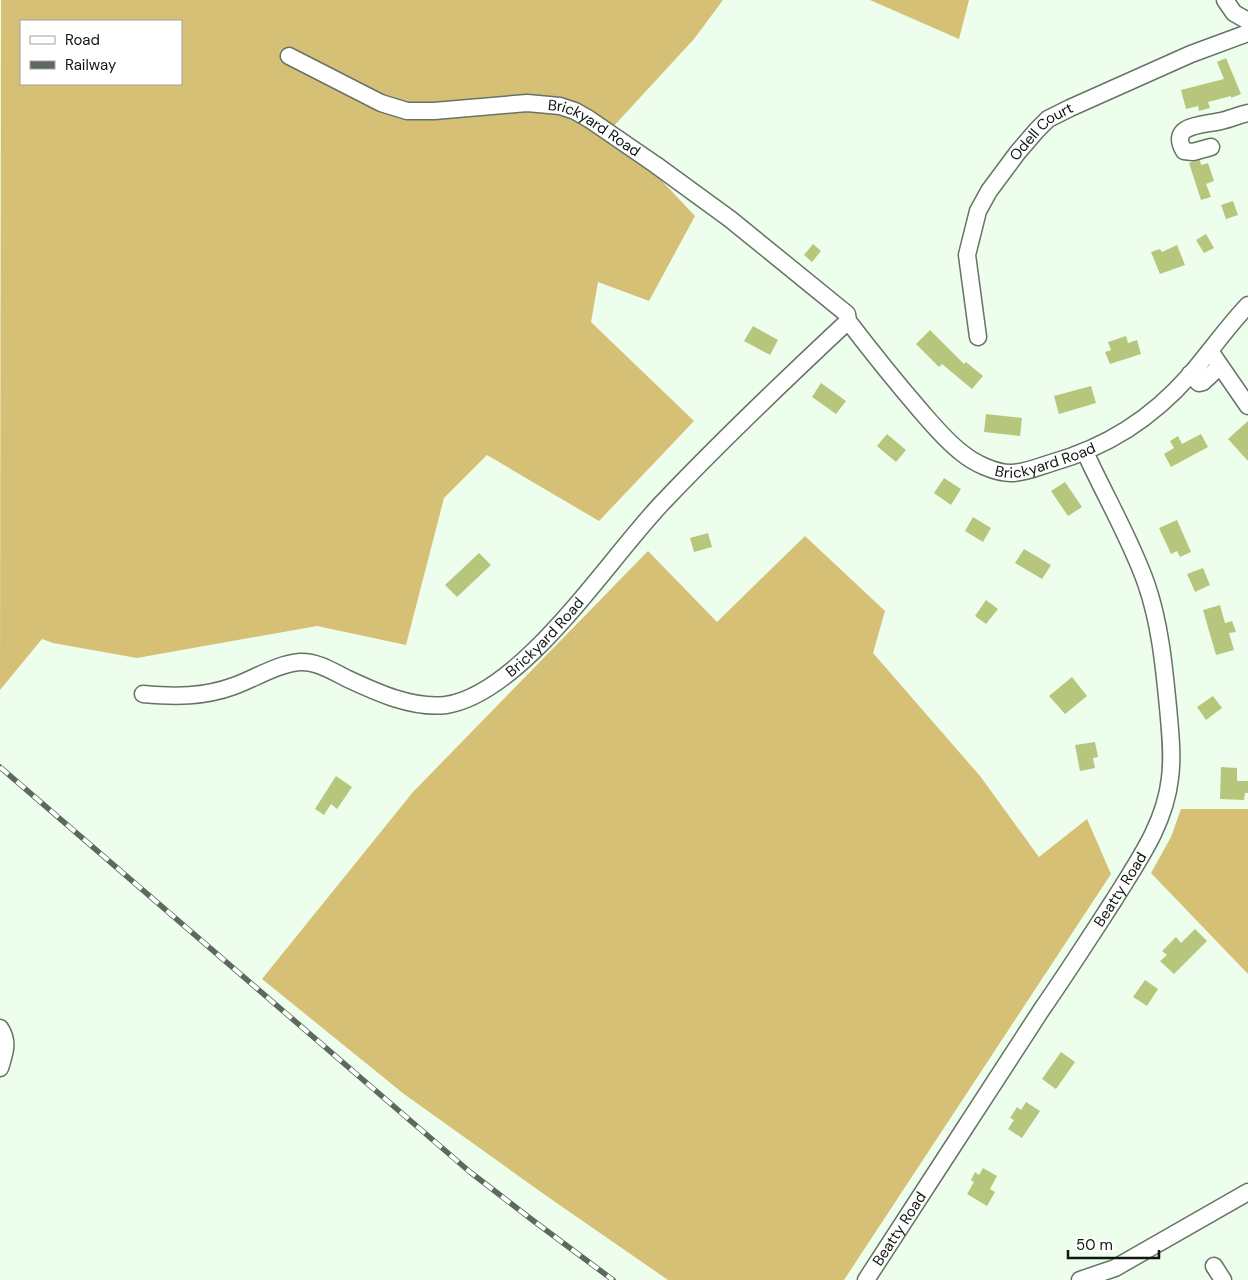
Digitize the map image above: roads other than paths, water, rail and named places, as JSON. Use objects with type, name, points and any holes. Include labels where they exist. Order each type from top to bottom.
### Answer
[{"type":"street","points":[[1225,0],[1234,14],[1248,20]]},
{"type":"street","name":"Odell Court","points":[[978,337],[967,255],[978,211],[989,191],[1037,130],[1048,119],[1070,108],[1191,54],[1248,34]]},
{"type":"street","name":"Brickyard Road","points":[[289,56],[381,102],[407,111],[434,111],[528,104],[560,106],[575,111],[589,119],[656,165],[730,220],[847,314],[848,321],[893,379],[939,432],[968,458],[986,467],[1011,473],[1042,466],[1085,452],[1112,440],[1162,403],[1190,374],[1248,305]]},
{"type":"street","points":[[1211,147],[1193,152],[1184,151],[1180,144],[1180,136],[1187,129],[1198,124],[1220,121],[1248,113]]},
{"type":"street","name":"Brickyard Road","points":[[143,694],[172,697],[209,693],[233,687],[281,667],[302,662],[317,664],[384,695],[427,705],[449,704],[474,696],[513,670],[541,644],[662,502],[848,321]]},
{"type":"street","points":[[1210,351],[1248,406]]},
{"type":"street","points":[[1190,374],[1199,383],[1203,382],[1220,366]]},
{"type":"street","name":"Beatty Road","points":[[866,1280],[1139,860],[1153,834],[1165,802],[1170,777],[1170,728],[1165,674],[1154,615],[1146,582],[1085,452]]},
{"type":"street","points":[[0,1028],[6,1037],[5,1052],[0,1068]]},
{"type":"street","points":[[1080,1280],[1115,1268],[1248,1192]]},
{"type":"street","points":[[1214,1266],[1223,1280]]},
{"type":"railway","points":[[0,767],[470,1172],[613,1280]]}]
